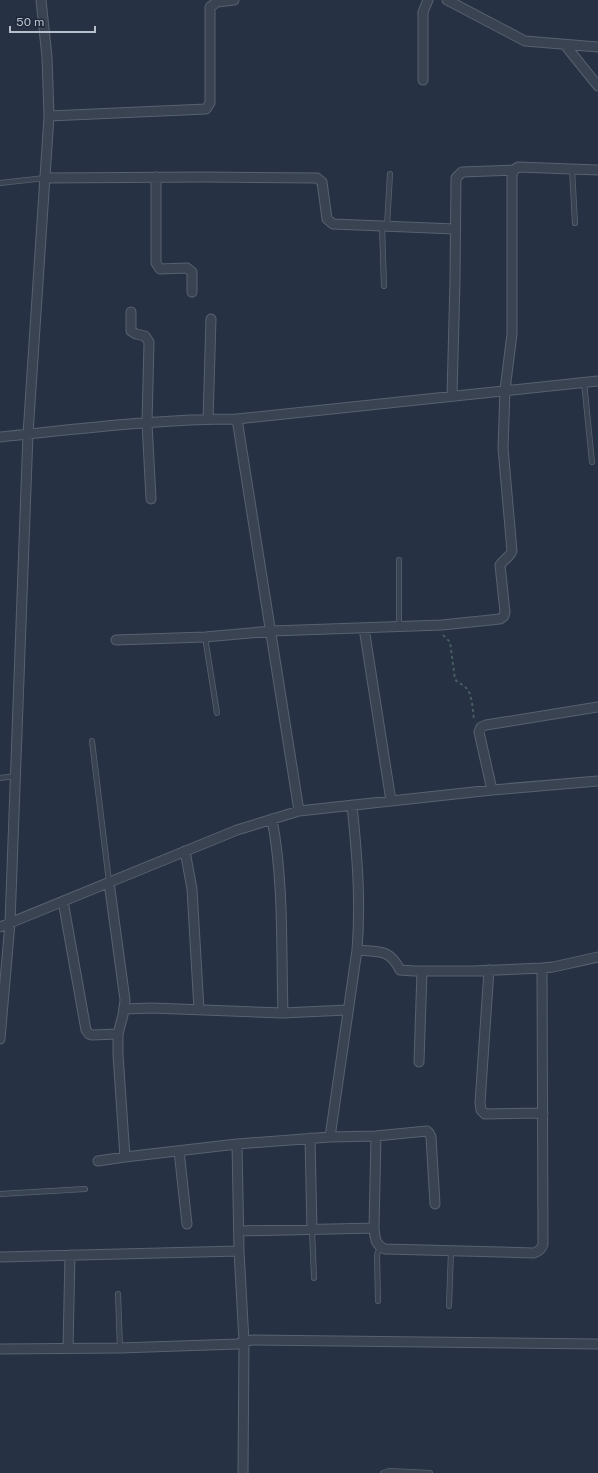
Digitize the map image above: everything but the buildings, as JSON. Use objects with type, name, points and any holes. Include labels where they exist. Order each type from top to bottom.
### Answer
[{"type":"street","points":[[0,1039],[10,923],[28,434],[49,116],[47,57],[41,0]]},
{"type":"street","points":[[49,116],[206,109],[210,103],[210,7],[217,1],[234,0]]},
{"type":"street","points":[[423,80],[423,12],[428,0]]},
{"type":"street","points":[[447,0],[525,41],[598,47]]},
{"type":"street","points":[[565,45],[598,86]]},
{"type":"street","points":[[452,396],[455,280],[455,184],[458,174],[462,172],[514,170],[518,168],[598,170]]},
{"type":"street","points":[[116,640],[205,637],[272,631],[432,626],[500,619],[504,616],[505,612],[500,565],[512,551],[504,465],[505,390],[512,334],[512,174],[514,170]]},
{"type":"street","points":[[156,177],[156,263],[160,269],[187,268],[190,270],[192,272],[192,292]]},
{"type":"street","points":[[45,178],[316,178],[322,182],[327,219],[333,224],[455,229]]},
{"type":"street","points":[[132,312],[131,331],[145,336],[149,342],[147,423],[151,499]]},
{"type":"street","points":[[208,419],[211,319]]},
{"type":"street","points":[[0,437],[147,423],[208,419],[237,419],[598,381]]},
{"type":"street","points":[[237,419],[272,631],[299,811]]},
{"type":"street","points":[[364,628],[392,801]]},
{"type":"street","points":[[492,790],[479,732],[481,727],[598,707]]},
{"type":"street","points":[[0,927],[238,830],[299,811],[598,780]]},
{"type":"street","points":[[330,1137],[359,920],[359,886],[352,805]]},
{"type":"street","points":[[272,819],[277,844],[279,870],[283,1013]]},
{"type":"street","points":[[185,851],[192,889],[200,1010]]},
{"type":"street","points":[[109,882],[125,1000],[118,1034],[125,1157]]},
{"type":"street","points":[[63,901],[86,1030],[92,1035],[118,1034]]},
{"type":"street","points":[[356,950],[385,952],[395,960],[400,970],[422,971],[542,968],[598,957]]},
{"type":"street","points":[[376,1136],[374,1228],[376,1242],[380,1247],[385,1249],[534,1253],[542,1248],[544,1244],[542,968]]},
{"type":"street","points":[[489,970],[480,1103],[481,1110],[485,1114],[543,1113]]},
{"type":"street","points":[[419,1062],[422,971]]},
{"type":"street","points":[[124,1009],[152,1008],[283,1013],[347,1010]]},
{"type":"street","points":[[98,1162],[125,1157],[237,1144],[310,1138],[376,1136],[427,1131],[431,1137],[435,1204]]},
{"type":"street","points":[[310,1138],[312,1230]]},
{"type":"street","points":[[237,1144],[239,1251],[244,1342],[243,1473]]},
{"type":"street","points":[[179,1151],[187,1224]]},
{"type":"street","points":[[239,1231],[374,1228]]},
{"type":"street","points":[[0,1257],[239,1251]]},
{"type":"street","points":[[68,1348],[70,1255]]},
{"type":"street","points":[[0,1348],[120,1348],[238,1344],[254,1340],[598,1344]]},
{"type":"lane","points":[[572,169],[575,223]]},
{"type":"lane","points":[[384,286],[385,226],[390,174]]},
{"type":"lane","points":[[0,183],[45,178]]},
{"type":"lane","points":[[584,382],[592,462]]},
{"type":"lane","points":[[399,560],[399,627]]},
{"type":"lane","points":[[205,637],[217,713]]},
{"type":"lane","points":[[92,741],[109,882]]},
{"type":"lane","points":[[0,778],[16,776]]},
{"type":"lane","points":[[0,1194],[85,1189]]},
{"type":"lane","points":[[312,1230],[314,1278]]},
{"type":"lane","points":[[378,1301],[377,1255],[380,1247]]},
{"type":"lane","points":[[449,1306],[451,1251]]},
{"type":"lane","points":[[118,1294],[120,1348]]},
{"type":"lane","points":[[383,1473],[389,1471],[430,1473]]},
{"type":"path","points":[[432,626],[450,642],[455,679],[468,690],[474,722],[481,727]]}]
